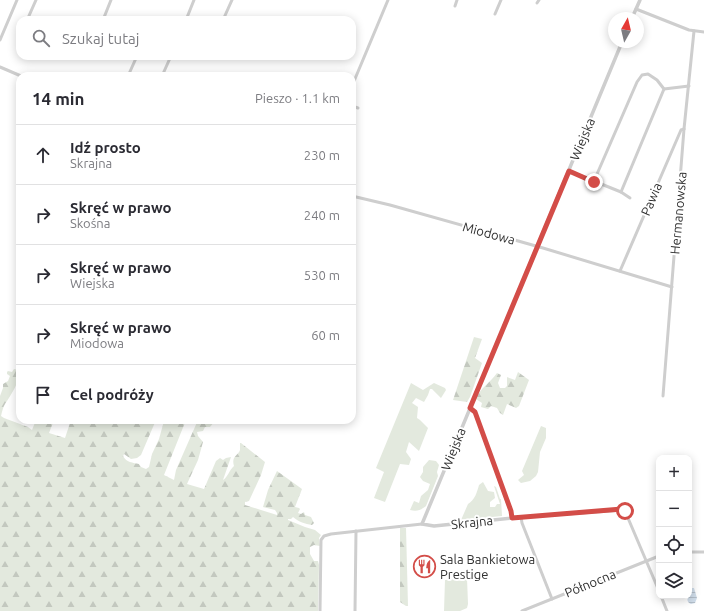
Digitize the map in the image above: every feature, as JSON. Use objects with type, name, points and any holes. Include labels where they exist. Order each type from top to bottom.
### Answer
[{"type":"street","points":[[0,40],[17,0]]},
{"type":"street","points":[[29,16],[36,0]]},
{"type":"street","points":[[105,16],[111,0]]},
{"type":"street","points":[[188,16],[194,0]]},
{"type":"street","points":[[226,16],[232,0]]},
{"type":"street","points":[[356,76],[388,0]]},
{"type":"street","points":[[455,6],[457,0]]},
{"type":"street","points":[[495,14],[501,0]]},
{"type":"street","points":[[634,12],[640,0]]},
{"type":"street","points":[[636,8],[694,31],[704,32]]},
{"type":"street","name":"Hermanowska","points":[[663,396],[684,129],[694,31]]},
{"type":"street","name":"Wiejska","points":[[422,524],[620,48]]},
{"type":"street","points":[[130,72],[135,60]]},
{"type":"street","points":[[164,72],[169,60]]},
{"type":"street","points":[[0,67],[16,74]]},
{"type":"street","points":[[594,182],[637,82],[642,75],[648,74],[664,89]]},
{"type":"street","points":[[664,89],[688,86]]},
{"type":"street","points":[[621,192],[664,89]]},
{"type":"street","name":"Pawia","points":[[620,271],[681,130],[684,129]]},
{"type":"street","points":[[569,171],[621,192],[630,198]]},
{"type":"street","name":"Miodowa","points":[[356,197],[537,246],[672,287]]},
{"type":"street","points":[[470,408],[475,412],[511,511],[512,518]]},
{"type":"street","name":"Skrajna","points":[[320,611],[322,540],[324,536],[331,534],[422,524],[434,526],[622,509],[625,511],[646,561]]},
{"type":"street","points":[[521,517],[552,599]]},
{"type":"street","points":[[355,611],[356,531]]},
{"type":"street","points":[[692,552],[704,552]]},
{"type":"street","name":"Północna","points":[[522,611],[656,557]]},
{"type":"street","points":[[646,561],[656,584]]},
{"type":"street","points":[[662,599],[667,611]]},
{"type":"green space","points":[[474,337],[482,339],[475,358],[482,363],[467,402],[453,400]]},
{"type":"green space","points":[[14,369],[16,369],[16,385],[4,405],[1,416],[16,422],[16,424],[28,427],[32,430],[34,424],[52,424],[49,433],[65,438],[70,424],[154,424],[141,455],[137,458],[131,459],[124,454],[123,456],[128,461],[139,464],[141,467],[146,469],[149,467],[152,454],[159,439],[163,424],[184,424],[164,475],[174,480],[176,470],[196,424],[212,424],[210,427],[205,427],[203,431],[197,432],[198,436],[203,442],[198,460],[187,484],[204,489],[216,461],[220,458],[223,460],[231,457],[223,480],[234,466],[233,460],[240,450],[241,443],[265,462],[261,475],[249,501],[245,502],[245,505],[277,515],[275,510],[263,507],[268,490],[277,471],[302,489],[295,507],[300,509],[298,513],[301,514],[304,512],[305,515],[311,517],[314,523],[312,525],[304,523],[293,517],[288,520],[315,530],[321,535],[319,538],[320,546],[314,545],[310,547],[310,554],[314,561],[318,561],[319,565],[318,611],[0,611],[0,396],[3,384],[8,381],[10,376],[7,372],[12,372]]},
{"type":"green space","points":[[518,372],[529,380],[519,406],[516,408],[507,404],[503,415],[497,408],[491,406],[488,409],[481,407],[482,403],[476,399],[497,373],[501,375],[498,383],[500,388],[505,388],[507,386],[507,377],[515,380]]},
{"type":"green space","points":[[411,383],[423,390],[434,383],[445,388],[446,390],[441,398],[432,389],[430,389],[424,402],[416,398],[412,403],[418,407],[417,418],[428,428],[419,451],[409,442],[406,452],[411,459],[409,465],[400,464],[385,502],[374,498],[384,472],[376,468]]},
{"type":"green space","points":[[541,426],[546,428],[546,438],[540,452],[538,472],[530,481],[521,483],[518,480],[524,475],[522,471]]},
{"type":"green space","points":[[429,460],[436,461],[439,465],[437,472],[438,476],[426,506],[415,511],[410,510],[414,501],[419,503],[421,496],[428,490],[430,484],[423,481],[420,477],[423,472],[423,467]]},
{"type":"green space","points":[[483,482],[488,491],[494,492],[495,498],[490,502],[490,507],[495,507],[497,504],[500,504],[494,486],[496,487],[501,499],[502,516],[461,520],[468,504],[475,496],[479,485]]},
{"type":"green space","points":[[400,528],[406,528],[408,606],[400,602]]},
{"type":"green space","points":[[467,578],[467,608],[460,611],[444,611],[445,580]]},
{"type":"water","points":[[692,588],[694,588],[697,598],[695,603],[691,604],[687,600],[692,599]]},
{"type":"place","name":"Sala Bankietowa Prestige","points":[[424,566]]},
{"type":"route","points":[[594,182],[569,171],[470,408],[475,412],[511,511],[512,518],[622,509],[625,511]]}]
